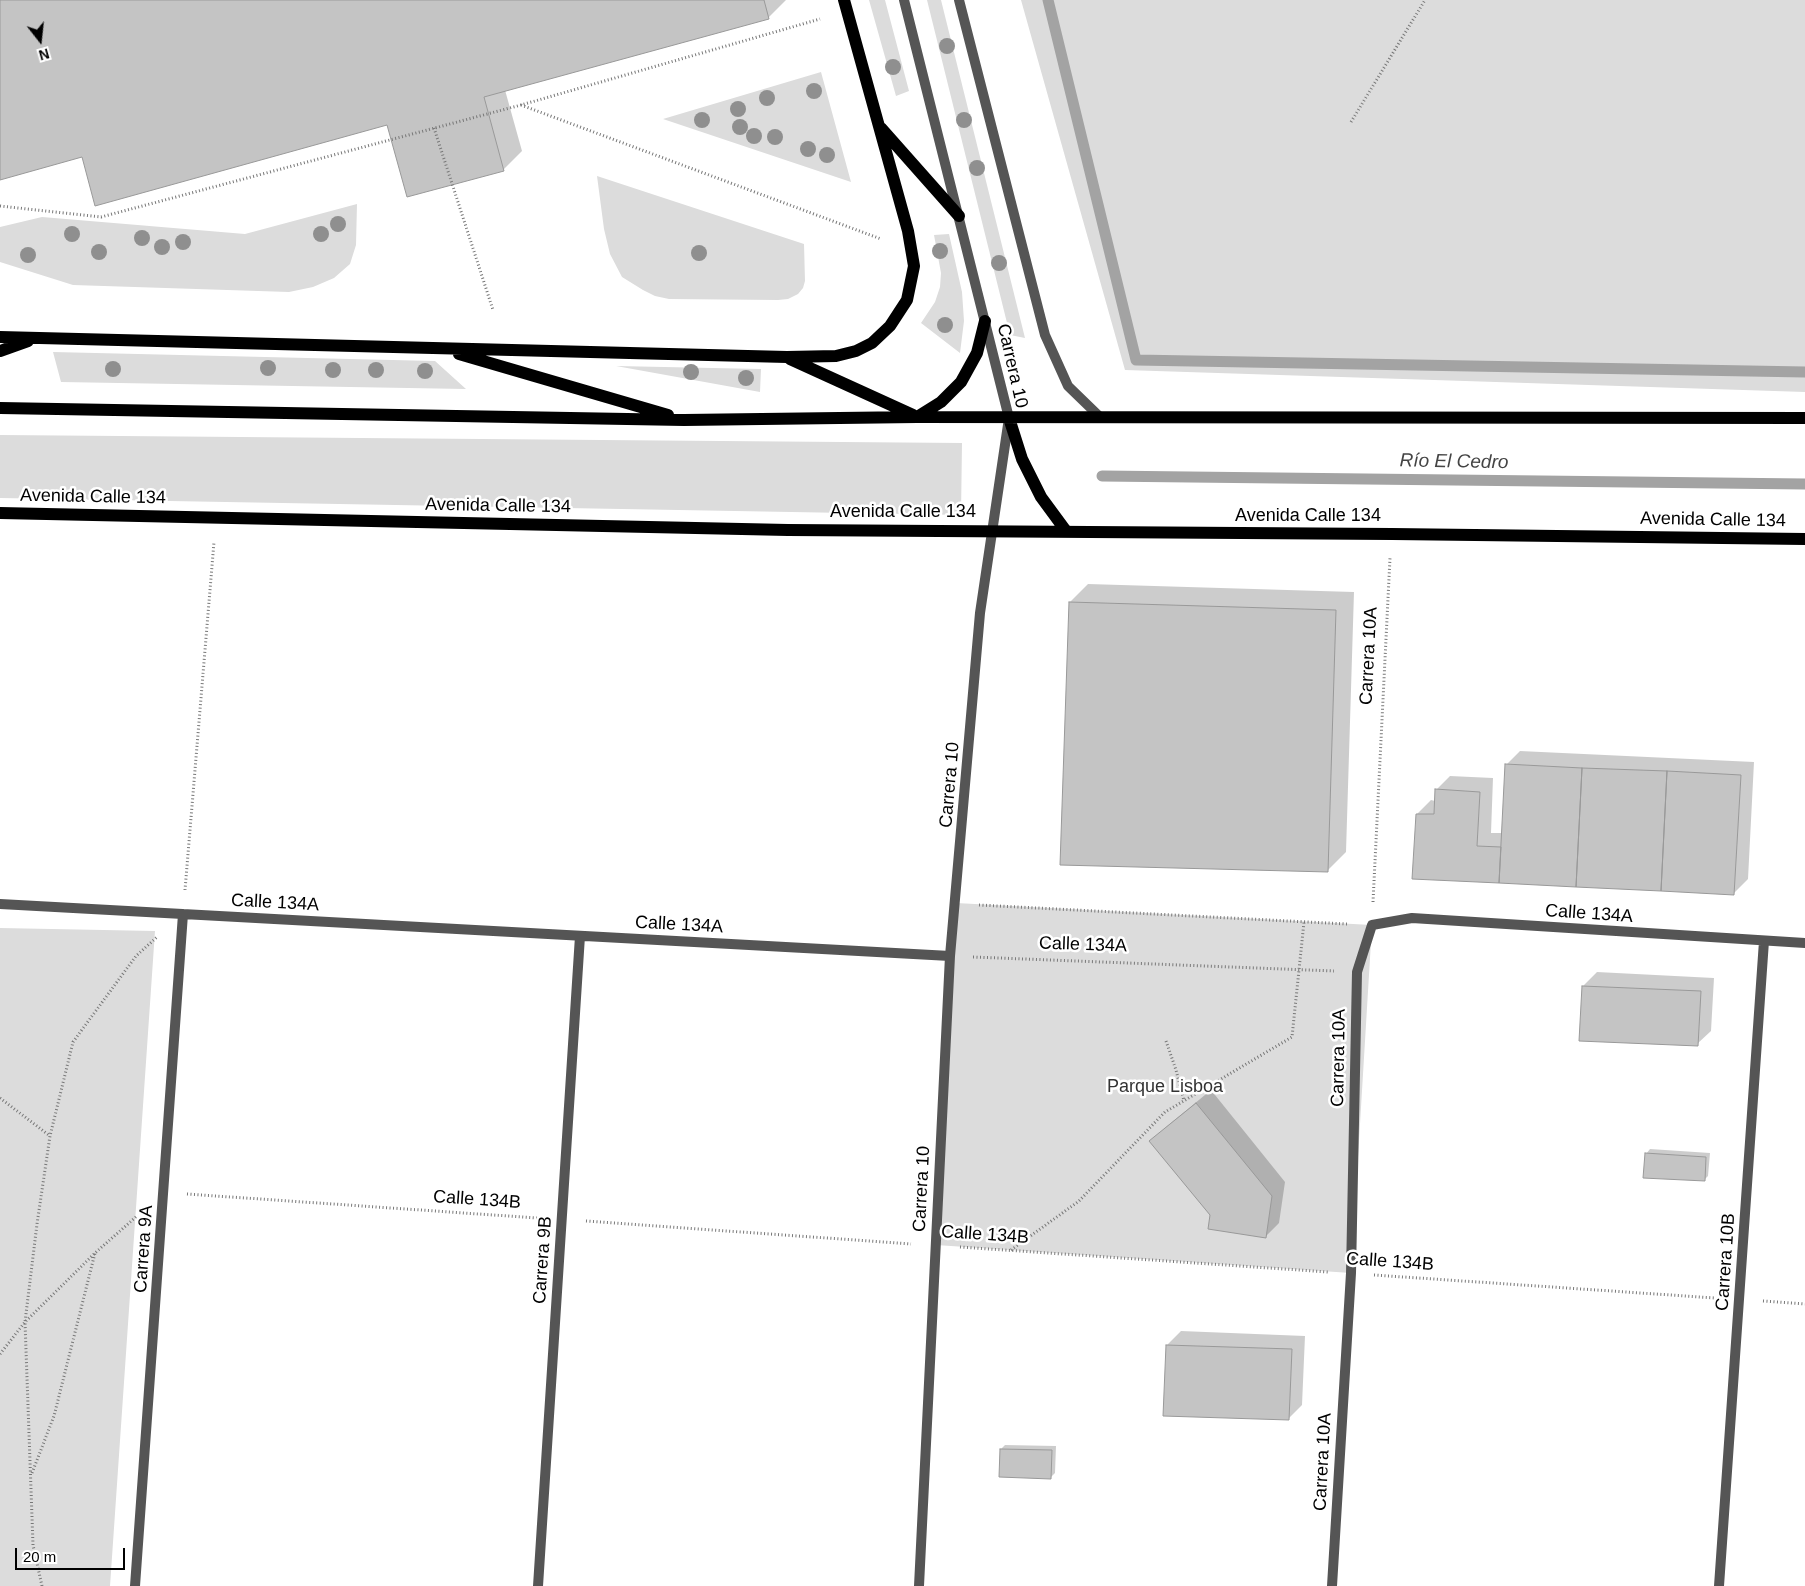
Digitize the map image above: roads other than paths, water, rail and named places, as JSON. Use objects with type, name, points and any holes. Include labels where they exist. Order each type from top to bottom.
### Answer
[{"type":"main road","points":[[0,337],[787,357],[836,356],[856,351],[872,343],[890,326],[907,300],[914,266],[908,231],[844,0]]},
{"type":"main road","points":[[877,124],[959,216]]},
{"type":"main road","points":[[917,417],[941,402],[961,382],[977,353],[982,338],[984,321]]},
{"type":"main road","points":[[0,351],[35,338]]},
{"type":"main road","points":[[441,348],[684,420]]},
{"type":"main road","points":[[787,357],[917,417]]},
{"type":"main road","points":[[0,408],[684,420],[917,417],[1805,418]]},
{"type":"main road","points":[[1009,418],[1022,459],[1041,497],[1066,531]]},
{"type":"main road","name":"Avenida Calle 134","points":[[0,513],[778,529],[1805,539]]},
{"type":"street","name":"Carrera 10","points":[[904,0],[1009,418],[980,613],[950,956],[919,1586]]},
{"type":"street","points":[[959,0],[1045,335],[1068,386],[1101,418]]},
{"type":"street","name":"Calle 134A","points":[[0,904],[950,956]]},
{"type":"street","name":"Carrera 9A","points":[[136,1586],[183,914]]},
{"type":"street","name":"Calle 134A","points":[[1372,925],[1412,918],[1805,943]]},
{"type":"street","name":"Carrera 10A","points":[[1332,1586],[1351,1273],[1357,972],[1372,925]]},
{"type":"street","name":"Carrera 9B","points":[[538,1586],[580,936]]},
{"type":"street","name":"Carrera 10B","points":[[1719,1586],[1764,941]]},
{"type":"waterway","points":[[1048,0],[1136,360],[1805,372]]},
{"type":"waterway","name":"Río El Cedro","points":[[1102,476],[1805,484]]},
{"type":"park label","name":"Parque Lisboa","points":[[1165,1087]]}]
